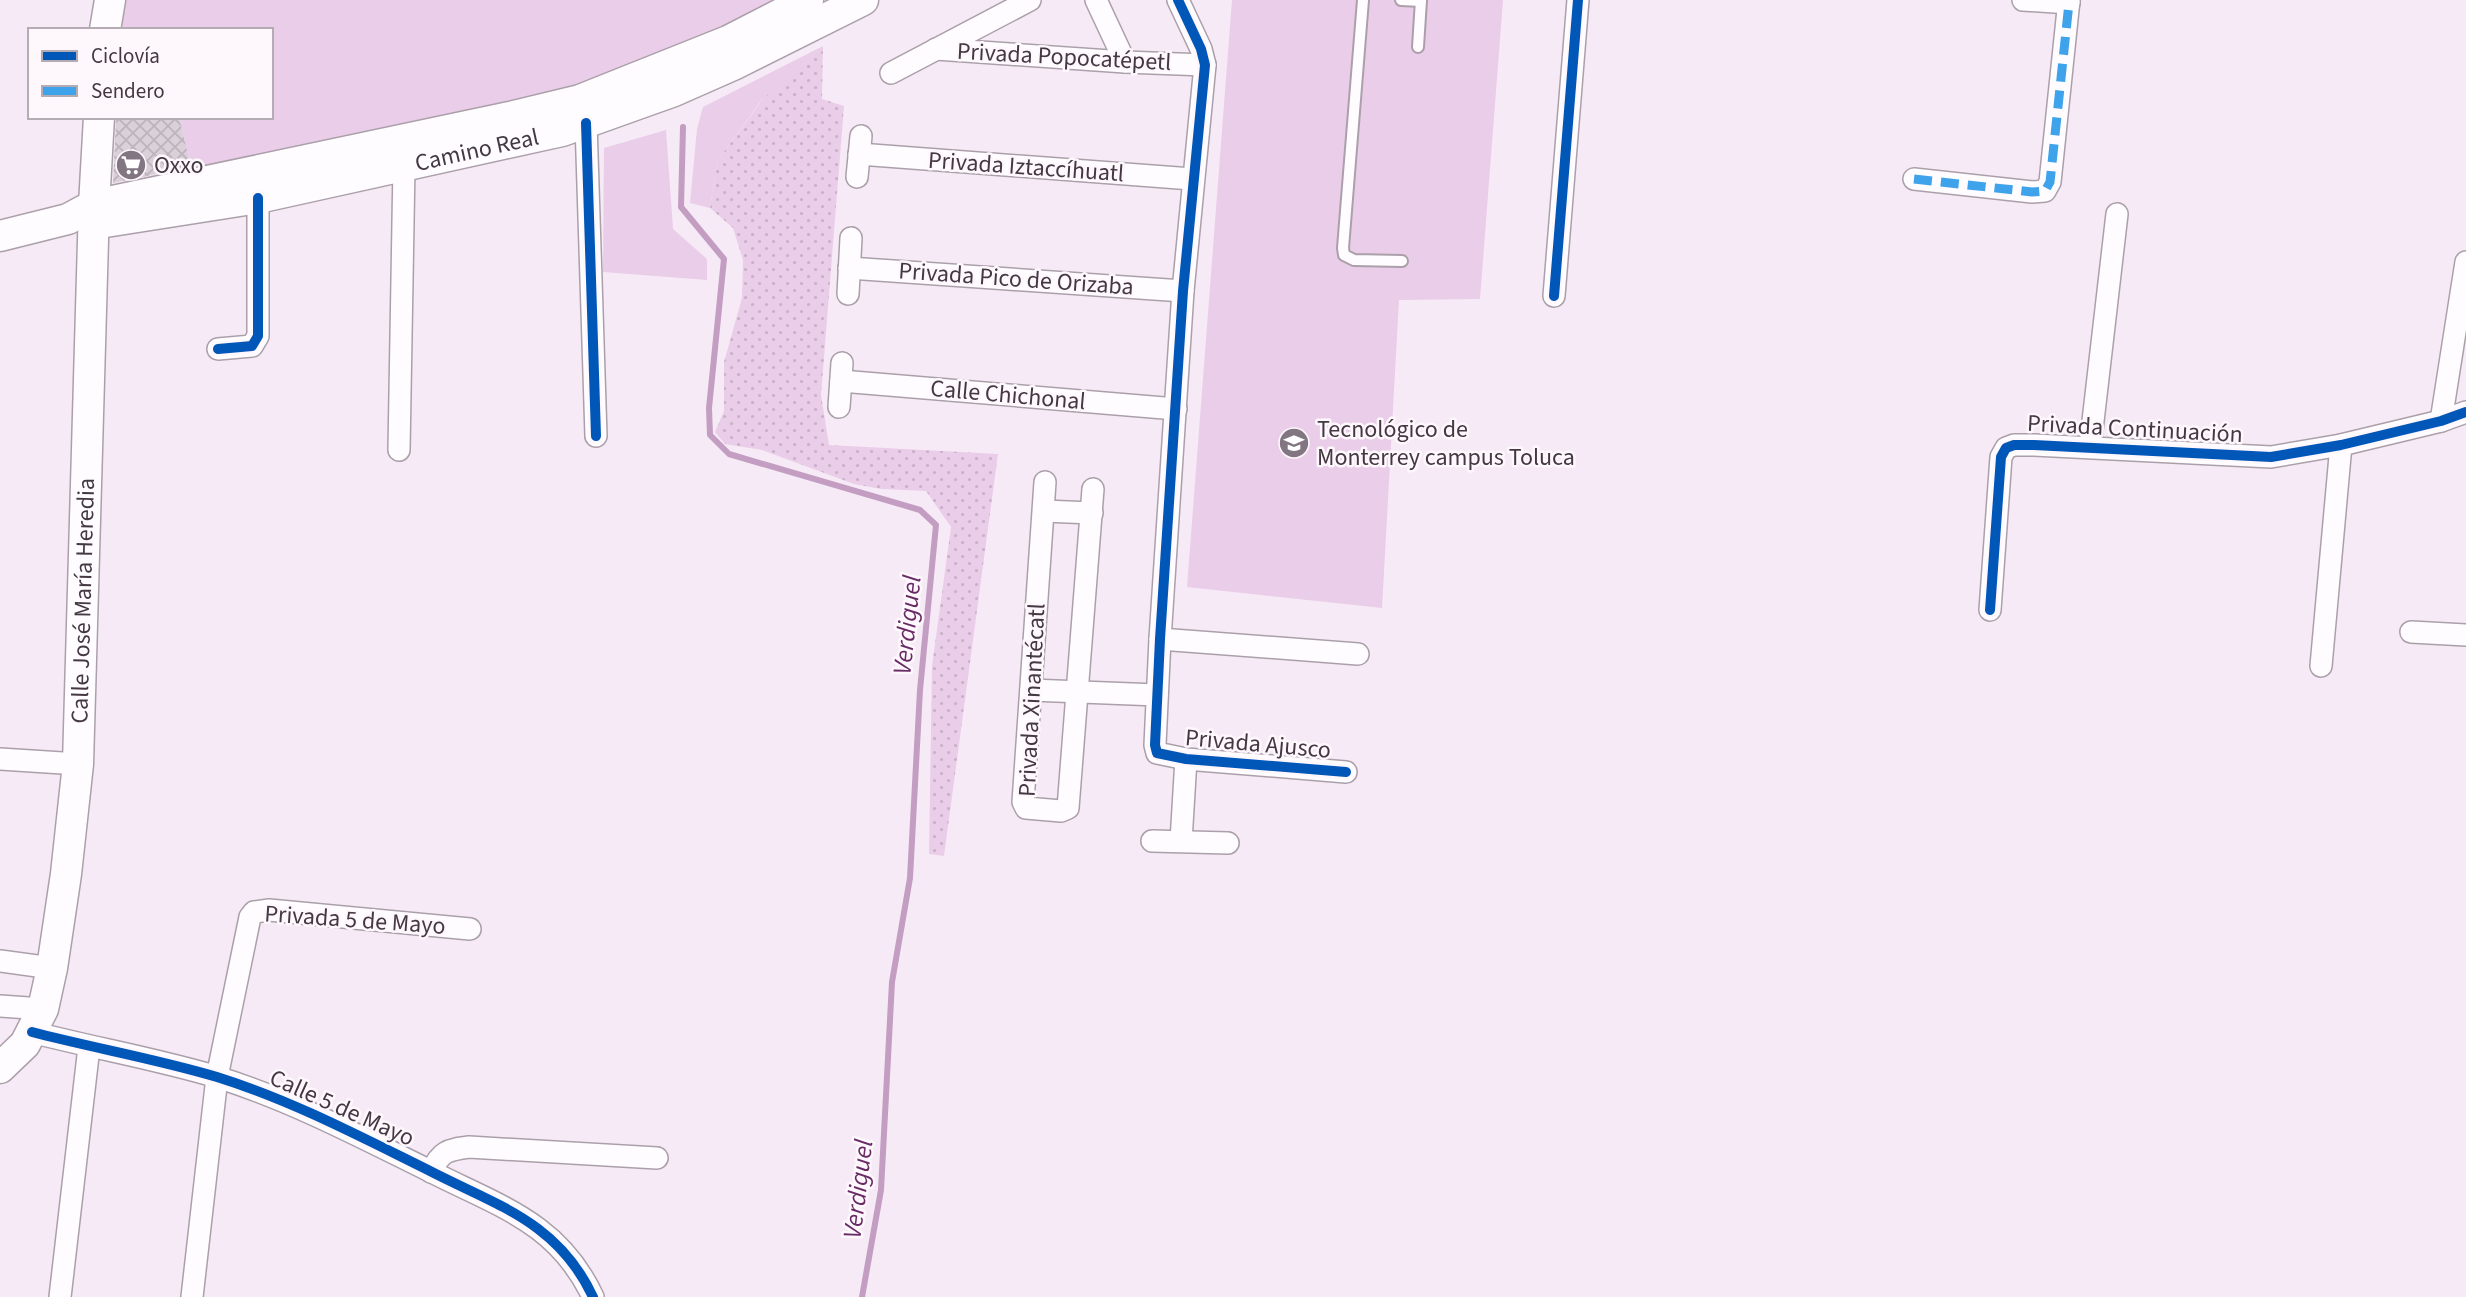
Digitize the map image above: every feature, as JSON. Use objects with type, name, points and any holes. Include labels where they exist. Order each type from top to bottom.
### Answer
[{"type":"main road","points":[[106,28],[110,0]]},
{"type":"main road","name":"Camino Real","points":[[85,216],[258,198],[404,166],[513,129],[637,79],[728,41],[808,0]]},
{"type":"main road","name":"Camino Real","points":[[0,236],[85,216],[513,129],[586,123],[674,91],[863,0]]},
{"type":"main road","name":"Calle José María Heredia","points":[[0,1068],[25,1044],[37,1021],[52,968],[78,764],[85,216],[99,119]]},
{"type":"street","name":"Privada Popocatépetl","points":[[891,73],[1030,0]]},
{"type":"street","points":[[1096,0],[1125,62]]},
{"type":"street","name":"Privada Popocatépetl","points":[[936,49],[1205,65],[1201,49],[1178,0]]},
{"type":"street","points":[[1555,296],[1578,0]]},
{"type":"street","points":[[1914,179],[2032,192],[2045,191],[2050,182],[2069,2],[2023,0]]},
{"type":"street","name":"Privada Ajusco","points":[[1205,65],[1183,291],[1154,734],[1157,753],[1186,760],[1346,772]]},
{"type":"street","points":[[586,123],[596,436]]},
{"type":"street","name":"Privada Iztaccíhuatl","points":[[857,177],[860,145],[1192,179]]},
{"type":"street","points":[[399,450],[404,166]]},
{"type":"street","points":[[218,349],[252,346],[258,336],[258,198]]},
{"type":"street","points":[[2090,447],[2117,214]]},
{"type":"street","points":[[848,294],[851,238]]},
{"type":"street","points":[[2441,421],[2466,262]]},
{"type":"street","name":"Privada Pico de Orizaba","points":[[849,268],[1183,291]]},
{"type":"street","name":"Calle Chichonal","points":[[839,407],[841,372],[1176,409]]},
{"type":"street","name":"Privada Continuación","points":[[1990,610],[2001,457],[2006,448],[2014,445],[2034,445],[2271,457],[2341,445],[2441,421],[2466,412]]},
{"type":"street","points":[[2320,666],[2341,445]]},
{"type":"street","name":"Privada Xinantécatl","points":[[1045,482],[1023,802],[1026,808],[1061,811],[1068,808],[1093,489]]},
{"type":"street","points":[[1044,512],[1091,513]]},
{"type":"street","points":[[2411,632],[2466,635]]},
{"type":"street","points":[[1160,639],[1358,654]]},
{"type":"street","points":[[1031,690],[1157,695]]},
{"type":"street","points":[[0,759],[78,764]]},
{"type":"street","name":"Privada Ajusco","points":[[1181,841],[1186,760]]},
{"type":"street","points":[[1152,841],[1228,843]]},
{"type":"street","name":"Privada 5 de Mayo","points":[[192,1297],[217,1077],[250,917],[254,912],[269,910],[470,929]]},
{"type":"street","points":[[0,961],[52,968]]},
{"type":"street","name":"Calle 5 de Mayo","points":[[0,1006],[89,1047],[217,1077],[288,1103],[366,1138],[516,1212],[542,1230],[569,1259],[593,1297]]},
{"type":"street","points":[[60,1297],[89,1047]]},
{"type":"street","points":[[431,1172],[438,1157],[450,1149],[469,1147],[657,1158]]},
{"type":"lane","points":[[1363,0],[1344,255],[1354,260],[1402,261]]},
{"type":"lane","points":[[1401,0],[1421,1],[1418,47]]},
{"type":"shaded area","points":[[124,0],[782,0],[671,54],[549,97],[192,171],[179,119],[273,119],[273,28],[122,28]]},
{"type":"shaded area","name":"Tecnológico de Monterrey campus Toluca","points":[[1232,0],[1503,0],[1480,299],[1399,300],[1382,608],[1187,587]]},
{"type":"shaded area","points":[[823,46],[822,99],[844,106],[821,395],[829,445],[998,454],[944,856],[929,854],[932,666],[951,527],[926,491],[881,489],[854,484],[762,450],[725,444],[715,432],[724,411],[724,362],[742,298],[743,260],[733,228],[710,208],[717,161],[766,95]]},
{"type":"shaded area","points":[[823,46],[761,101],[717,161],[710,208],[690,203],[697,129],[703,107]]},
{"type":"shaded area","points":[[666,130],[673,229],[707,259],[707,280],[603,272],[604,148]]},
{"type":"building","points":[[116,119],[179,119],[191,167],[113,183]]},
{"type":"waterway","name":"Verdiguel","points":[[683,127],[681,207],[724,259],[709,408],[710,435],[729,454],[920,510],[936,525],[920,690],[910,878],[892,982],[881,1190],[862,1297]]},
{"type":"marked path","points":[[1914,179],[2032,192],[2045,191],[2050,182],[2069,3]]},
{"type":"cycle path","points":[[1178,0],[1201,49],[1205,65],[1183,291],[1155,745],[1157,753],[1186,759],[1346,772]]},
{"type":"cycle path","points":[[1554,296],[1578,0]]},
{"type":"cycle path","points":[[586,123],[596,436]]},
{"type":"cycle path","points":[[218,349],[252,346],[258,336],[258,198]]},
{"type":"cycle path","points":[[1990,610],[2001,457],[2006,448],[2014,445],[2034,445],[2271,457],[2341,445],[2441,421],[2466,412]]},
{"type":"cycle path","points":[[32,1032],[217,1077],[325,1120],[524,1219],[544,1233],[562,1251],[579,1271],[593,1297]]},
{"type":"place","name":"Oxxo","points":[[131,165]]},
{"type":"place","name":"Tecnológico de Monterrey campus Toluca","points":[[1294,443]]}]
